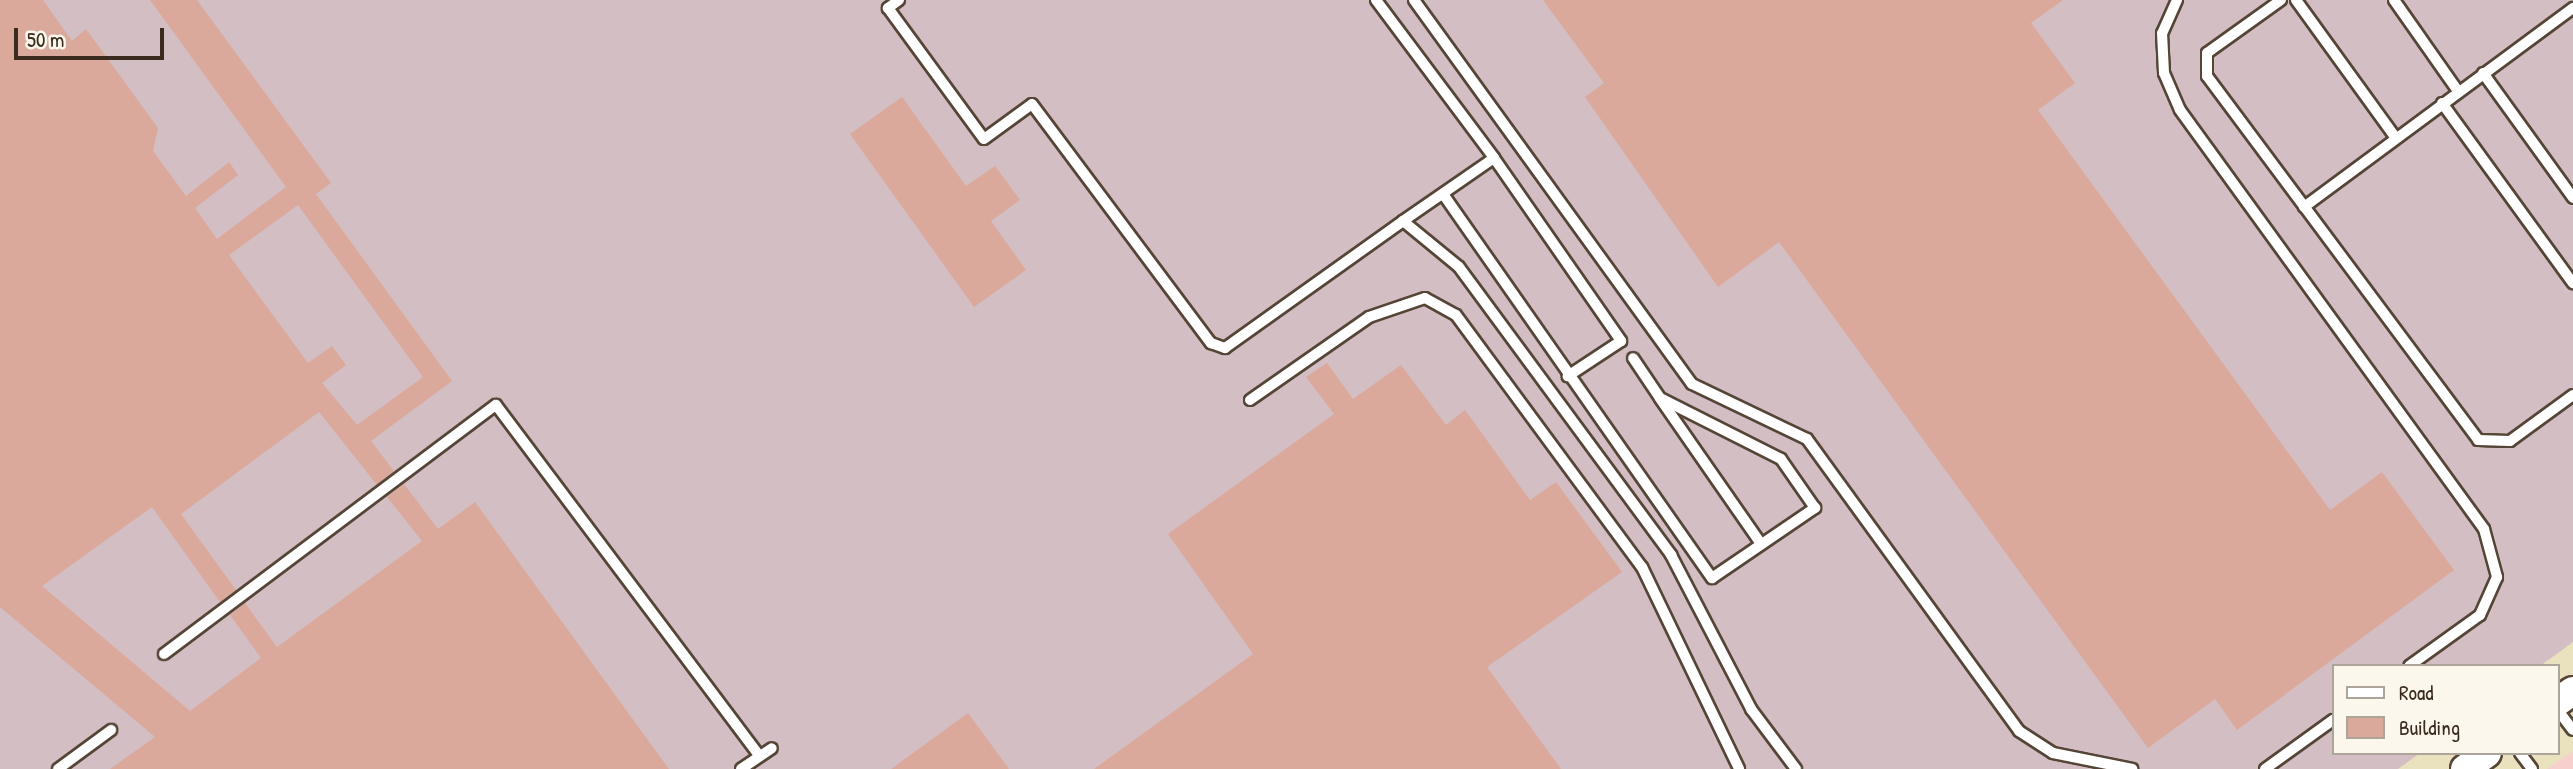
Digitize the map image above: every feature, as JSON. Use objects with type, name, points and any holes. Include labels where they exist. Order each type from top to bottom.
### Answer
[{"type":"lane","points":[[899,0],[888,8],[984,139],[1032,103],[1211,343],[1226,348],[1494,158]]},
{"type":"lane","points":[[1376,0],[1494,158],[1621,341],[1567,376]]},
{"type":"lane","points":[[1415,0],[1692,384],[1807,439],[2019,731],[2053,753],[2132,769]]},
{"type":"lane","points":[[2177,0],[2162,33],[2164,73],[2180,110],[2484,529],[2497,577],[2480,615],[2412,664]]},
{"type":"lane","points":[[2281,0],[2207,53],[2207,76],[2478,440],[2510,441],[2573,395]]},
{"type":"lane","points":[[2296,0],[2396,138]]},
{"type":"lane","points":[[2394,0],[2458,91]]},
{"type":"lane","points":[[2304,207],[2573,8]]},
{"type":"lane","points":[[2483,73],[2573,198]]},
{"type":"lane","points":[[2442,103],[2573,283]]},
{"type":"lane","points":[[1443,194],[1567,376],[1712,578],[1815,508],[1781,459],[1660,398]]},
{"type":"lane","points":[[1403,221],[1460,267],[1671,555],[1751,709],[1796,769]]},
{"type":"lane","points":[[1250,400],[1369,317],[1425,298],[1456,315],[1642,567],[1739,769]]},
{"type":"lane","points":[[1633,358],[1761,544]]},
{"type":"lane","points":[[164,654],[496,405],[760,756]]},
{"type":"lane","points":[[2559,712],[2573,730]]},
{"type":"lane","points":[[2265,769],[2332,721]]},
{"type":"lane","points":[[58,769],[111,730]]},
{"type":"lane","points":[[741,769],[772,748]]},
{"type":"shaded area","points":[[0,0],[2573,0],[2573,642],[2543,664],[2332,664],[2332,755],[2417,755],[2398,769],[0,769]]},
{"type":"shaded area","points":[[2573,751],[2573,769],[2547,769]]},
{"type":"building","points":[[0,0],[43,0],[72,41],[86,29],[158,128],[153,151],[186,196],[229,162],[238,175],[195,208],[217,239],[286,187],[150,0],[197,0],[331,183],[316,194],[452,381],[371,441],[394,471],[377,485],[319,412],[181,514],[236,590],[220,602],[152,507],[42,586],[190,711],[261,658],[230,615],[245,603],[277,647],[422,541],[387,497],[404,484],[438,529],[475,502],[669,769],[110,769],[155,737],[0,607]],"holes":[[[298,205],[423,377],[357,425],[322,383],[346,365],[332,346],[308,363],[229,255]]]},
{"type":"building","points":[[1543,0],[2063,0],[2031,23],[2075,83],[2038,110],[2330,510],[2382,472],[2454,570],[2237,730],[2215,699],[2148,748],[1779,242],[1718,287],[1585,97],[1604,83]]},
{"type":"building","points":[[902,97],[966,186],[995,166],[1020,200],[991,221],[1026,270],[974,307],[850,134]]},
{"type":"building","points":[[1327,363],[1353,399],[1401,365],[1446,425],[1465,410],[1530,500],[1556,482],[1622,572],[1487,667],[1561,769],[1094,769],[1253,654],[1168,534],[1334,414],[1306,377]]},
{"type":"building","points":[[968,713],[1009,769],[891,769]]}]
